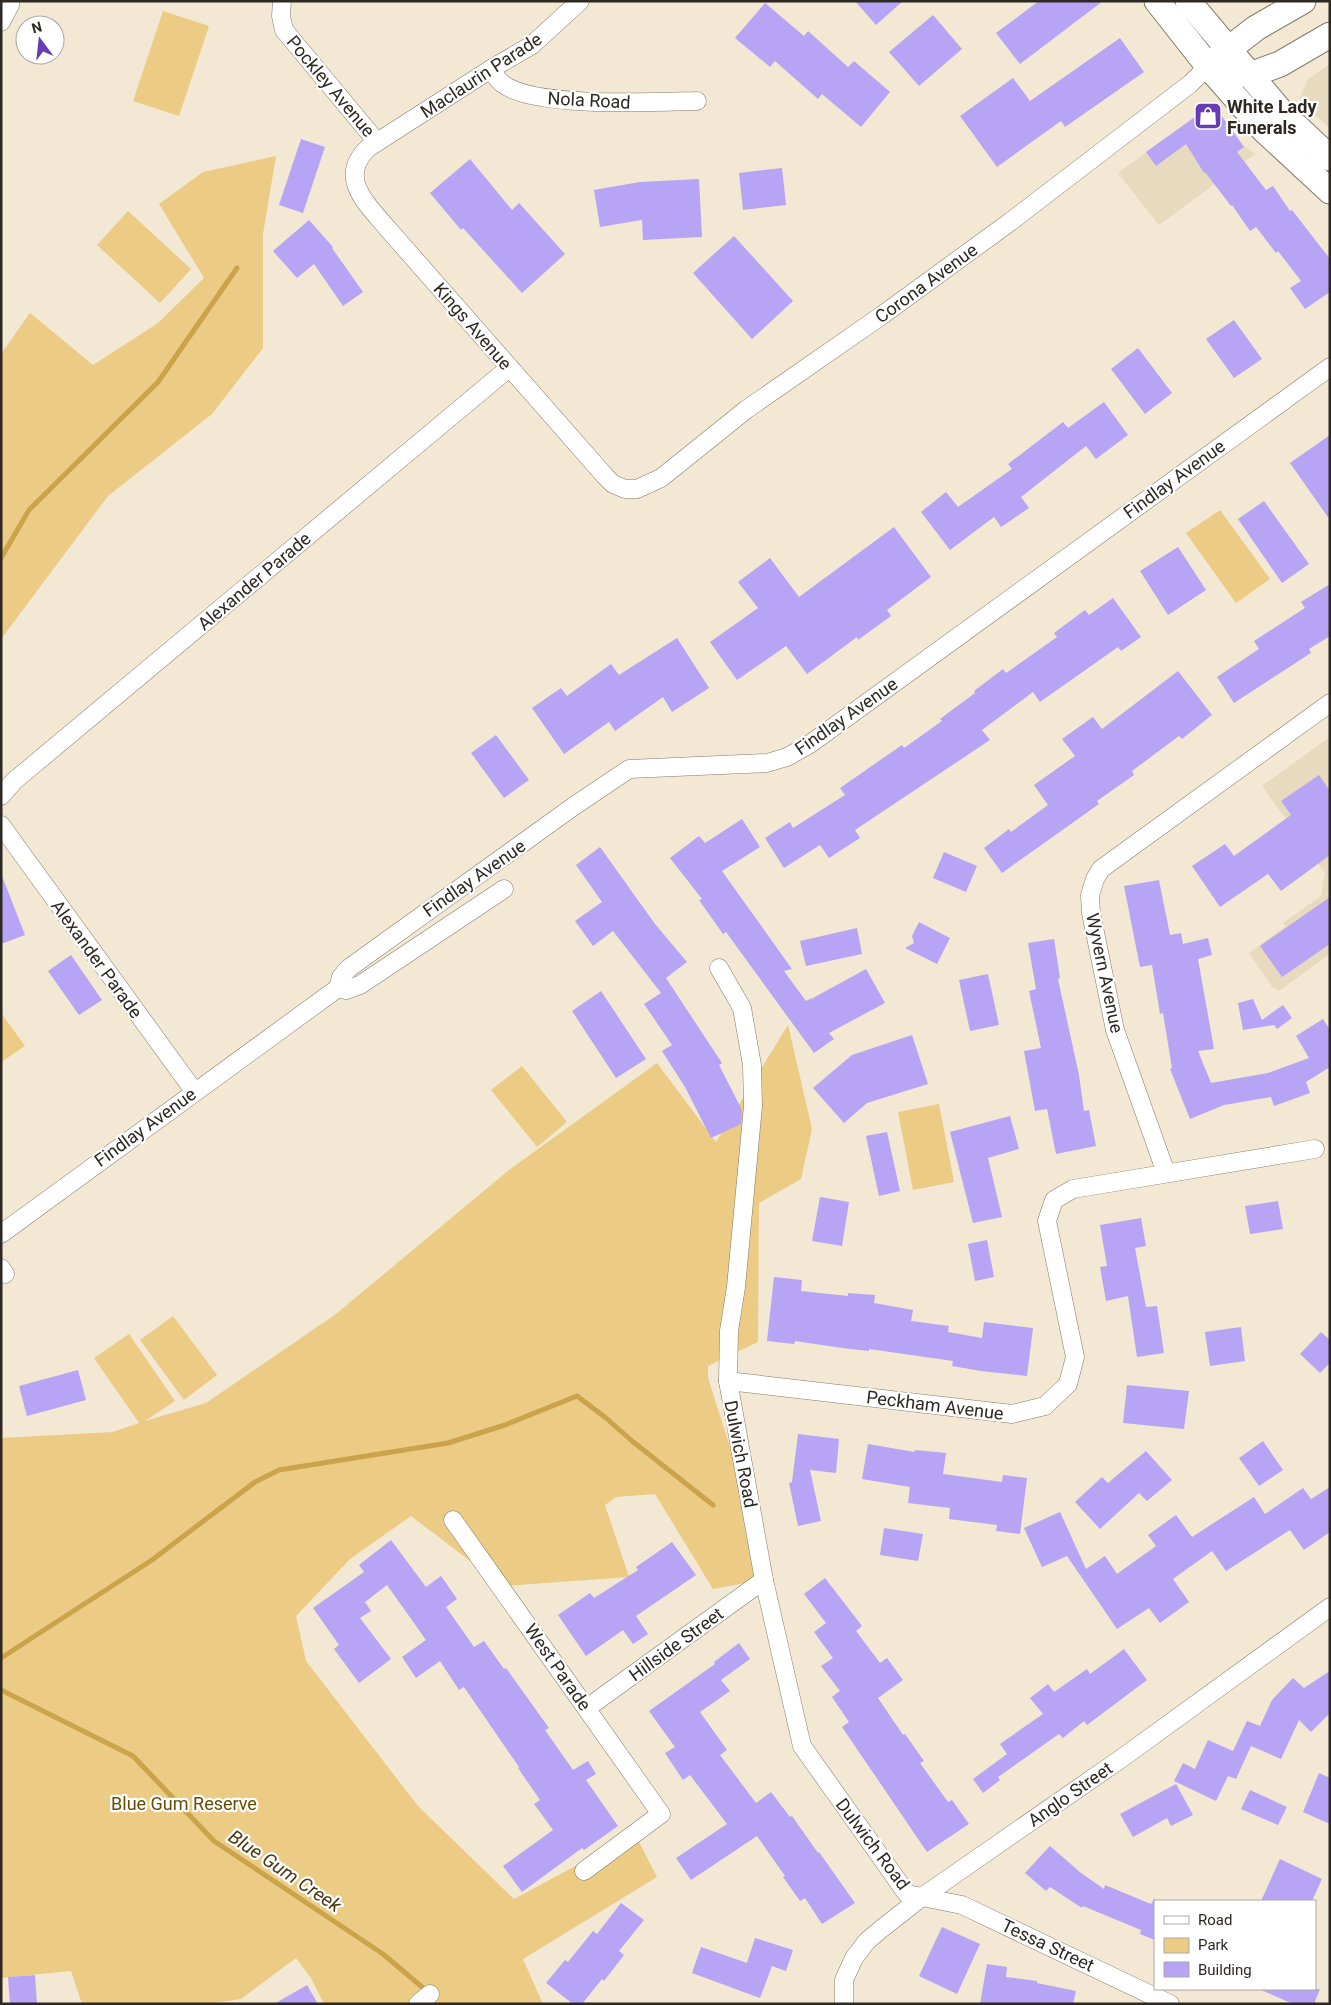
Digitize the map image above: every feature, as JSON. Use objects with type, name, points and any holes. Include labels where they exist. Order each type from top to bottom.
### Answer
[{"type":"highway","points":[[1157,1],[1208,66],[1274,140],[1330,191]]},
{"type":"highway","points":[[1188,1],[1282,113],[1330,158]]},
{"type":"highway","points":[[1208,66],[1256,28],[1303,1]]},
{"type":"highway","points":[[1208,66],[1250,75],[1280,64],[1330,35]]},
{"type":"street","points":[[1,22],[10,5],[10,1]]},
{"type":"street","name":"Pockley Avenue","points":[[282,1],[281,16],[284,30],[377,142]]},
{"type":"street","name":"Maclaurin Parade","points":[[377,142],[532,45],[580,1]]},
{"type":"street","name":"Corona Avenue","points":[[637,489],[661,478],[747,409],[881,316],[1010,222],[1190,84],[1208,66]]},
{"type":"street","name":"Nola Road","points":[[491,69],[502,84],[522,94],[569,100],[638,103],[697,101]]},
{"type":"street","name":"Kings Avenue","points":[[377,142],[361,155],[356,164],[354,174],[360,194],[388,229],[605,476],[613,484],[625,489],[637,489]]},
{"type":"street","name":"Findlay Avenue","points":[[1,1234],[194,1091],[338,988],[341,977],[349,968],[574,806],[629,769],[767,763],[787,757],[810,744],[1330,367]]},
{"type":"street","name":"Alexander Parade","points":[[1,796],[14,781],[509,368]]},
{"type":"street","name":"Wyvern Avenue","points":[[1166,1173],[1115,1030],[1091,913],[1090,895],[1094,879],[1102,869],[1149,832],[1330,703]]},
{"type":"street","name":"Alexander Parade","points":[[1,825],[194,1091]]},
{"type":"street","name":"Findlay Avenue","points":[[338,988],[346,990],[360,986],[504,889]]},
{"type":"street","name":"Dulwich Road","points":[[719,968],[742,1008],[751,1056],[753,1106],[736,1287],[729,1332],[728,1381],[764,1580],[802,1746],[906,1894],[922,1897]]},
{"type":"street","name":"Peckham Avenue","points":[[728,1381],[1012,1414],[1045,1406],[1068,1384],[1075,1357],[1047,1221],[1054,1200],[1074,1189],[1315,1149]]},
{"type":"street","name":"West Parade","points":[[453,1520],[588,1708],[661,1814],[584,1871]]},
{"type":"street","name":"Hillside Street","points":[[588,1708],[764,1580]]},
{"type":"street","name":"Anglo Street","points":[[844,2004],[844,1980],[854,1958],[867,1941],[922,1897],[1122,1758],[1330,1607]]},
{"type":"street","name":"Tessa Street","points":[[922,1897],[962,1904],[1170,2004]]},
{"type":"shaded area","points":[[1330,64],[1330,128],[1306,107],[1300,98],[1308,79]]},
{"type":"shaded area","points":[[1213,104],[1242,144],[1255,154],[1159,225],[1118,173]]},
{"type":"shaded area","points":[[1330,737],[1330,954],[1279,991],[1273,988],[1249,953],[1286,926],[1283,923],[1321,896],[1325,873],[1262,786]]},
{"type":"green space","points":[[163,11],[209,26],[179,116],[133,101]]},
{"type":"green space","points":[[276,156],[263,234],[263,348],[212,414],[108,496],[1,639],[1,354],[30,313],[93,365],[158,323],[204,278],[159,204],[203,172]]},
{"type":"green space","points":[[128,211],[191,269],[160,303],[97,245]]},
{"type":"green space","points":[[1220,510],[1270,579],[1236,603],[1186,533]]},
{"type":"green space","points":[[1,1013],[25,1046],[1,1062]]},
{"type":"green space","name":"Blue Gum Reserve","points":[[788,1025],[812,1129],[801,1179],[759,1203],[758,1342],[708,1366],[708,1378],[772,1578],[713,1589],[655,1494],[616,1497],[605,1505],[629,1577],[503,1586],[411,1516],[350,1559],[296,1616],[306,1661],[418,1806],[514,1899],[635,1834],[657,1877],[523,1959],[543,2004],[324,2004],[311,1978],[296,1958],[241,1999],[208,2004],[82,2004],[71,1971],[1,1978],[1,1438],[113,1432],[139,1423],[94,1358],[129,1334],[175,1401],[145,1421],[206,1403],[336,1314],[509,1170],[657,1063],[716,1142]]},
{"type":"green space","points":[[522,1066],[567,1122],[537,1147],[491,1090]]},
{"type":"green space","points":[[939,1104],[954,1182],[913,1190],[898,1112]]},
{"type":"green space","points":[[173,1316],[217,1375],[184,1400],[140,1340]]},
{"type":"building","points":[[855,1],[903,1],[876,25]]},
{"type":"building","points":[[1039,1],[1103,1],[1020,64],[996,33]]},
{"type":"building","points":[[765,3],[804,36],[808,31],[848,67],[854,61],[890,92],[861,127],[822,94],[818,99],[775,61],[770,67],[735,38]]},
{"type":"building","points":[[933,15],[962,49],[919,86],[889,52]]},
{"type":"building","points":[[1120,38],[1144,72],[1065,127],[1061,121],[997,167],[960,116],[1013,78],[1030,101]]},
{"type":"building","points":[[1213,104],[1244,147],[1237,152],[1266,190],[1273,186],[1290,211],[1292,210],[1330,259],[1330,292],[1305,309],[1290,288],[1301,281],[1278,251],[1276,253],[1256,227],[1250,231],[1232,205],[1204,173],[1186,144],[1156,166],[1146,152]]},
{"type":"building","points":[[301,139],[325,147],[303,213],[279,205]]},
{"type":"building","points":[[470,159],[512,210],[519,203],[565,254],[522,293],[463,228],[461,230],[430,193]]},
{"type":"building","points":[[782,168],[786,205],[743,210],[739,173]]},
{"type":"building","points":[[699,179],[702,237],[643,240],[642,220],[600,227],[594,190],[640,182]]},
{"type":"building","points":[[309,220],[333,247],[363,292],[343,306],[314,264],[297,278],[273,251]]},
{"type":"building","points":[[734,236],[793,301],[752,339],[693,273]]},
{"type":"building","points":[[1234,320],[1262,359],[1234,378],[1206,339]]},
{"type":"building","points":[[1138,348],[1172,393],[1145,414],[1111,369]]},
{"type":"building","points":[[1104,402],[1128,435],[1096,459],[1086,446],[1021,497],[1029,508],[1001,527],[994,517],[950,550],[921,512],[946,492],[958,507],[1012,469],[1008,464],[1063,422],[1068,428]]},
{"type":"building","points":[[1330,435],[1330,520],[1290,463]]},
{"type":"building","points":[[1264,501],[1309,564],[1282,583],[1238,519]]},
{"type":"building","points":[[894,527],[931,577],[887,610],[891,616],[858,640],[857,637],[807,674],[786,646],[737,680],[710,642],[758,608],[738,582],[770,558],[799,597]]},
{"type":"building","points":[[1178,547],[1206,590],[1168,615],[1140,571]]},
{"type":"building","points":[[1330,584],[1330,636],[1309,649],[1311,653],[1234,703],[1217,677],[1259,649],[1254,641],[1305,608],[1301,602]]},
{"type":"building","points":[[1113,598],[1141,637],[1121,651],[1118,647],[1040,702],[1033,692],[982,730],[990,740],[855,830],[860,838],[829,858],[820,845],[784,868],[765,838],[790,822],[793,828],[845,795],[840,788],[902,745],[904,748],[942,721],[940,719],[1003,669],[1006,673],[1057,637],[1054,633],[1085,610],[1089,615]]},
{"type":"building","points":[[677,638],[709,688],[672,712],[663,697],[615,731],[609,722],[564,754],[532,708],[561,688],[567,696],[611,664],[619,675]]},
{"type":"building","points":[[1178,671],[1212,715],[1182,739],[1179,736],[1132,771],[1134,775],[1097,801],[1099,804],[1002,873],[984,848],[1009,829],[1011,832],[1048,805],[1034,785],[1075,756],[1062,739],[1093,717],[1102,729]]},
{"type":"building","points":[[496,735],[529,780],[504,798],[471,753]]},
{"type":"building","points":[[1319,775],[1330,791],[1330,855],[1281,891],[1268,874],[1220,907],[1192,866],[1225,844],[1234,856],[1291,815],[1281,801]]},
{"type":"building","points":[[742,819],[760,847],[722,871],[792,969],[784,971],[806,1001],[812,998],[814,1000],[813,998],[866,969],[885,1003],[829,1033],[834,1039],[814,1053],[726,932],[723,934],[699,900],[702,899],[670,858],[699,836],[705,843]]},
{"type":"building","points":[[600,847],[655,924],[687,962],[666,978],[722,1063],[719,1065],[742,1110],[741,1124],[711,1138],[685,1087],[662,1051],[672,1045],[644,1004],[661,993],[613,931],[593,946],[575,921],[602,902],[576,865]]},
{"type":"building","points":[[944,852],[977,866],[966,892],[933,878]]},
{"type":"building","points":[[1,877],[25,935],[1,944]]},
{"type":"building","points":[[1159,880],[1170,935],[1181,933],[1183,944],[1208,938],[1212,955],[1198,959],[1214,1049],[1198,1051],[1211,1083],[1268,1073],[1309,1058],[1296,1036],[1323,1019],[1330,1030],[1330,1067],[1306,1082],[1310,1093],[1274,1106],[1271,1097],[1224,1105],[1190,1119],[1170,1069],[1172,1068],[1163,1013],[1160,1014],[1152,965],[1140,967],[1124,886]]},
{"type":"building","points":[[1330,897],[1330,944],[1282,977],[1260,946]]},
{"type":"building","points":[[919,922],[950,938],[937,964],[905,948],[914,943],[912,936]]},
{"type":"building","points":[[857,928],[862,954],[806,966],[800,941]]},
{"type":"building","points":[[1054,939],[1060,978],[1058,979],[1079,1075],[1084,1111],[1089,1110],[1096,1146],[1056,1154],[1047,1109],[1035,1111],[1024,1051],[1041,1048],[1029,991],[1036,989],[1028,943]]},
{"type":"building","points":[[71,955],[102,1000],[79,1015],[48,971]]},
{"type":"building","points":[[988,974],[999,1025],[970,1031],[959,980]]},
{"type":"building","points":[[601,991],[646,1059],[616,1078],[572,1011]]},
{"type":"building","points":[[1253,999],[1262,1020],[1283,1005],[1292,1018],[1277,1029],[1274,1025],[1243,1030],[1238,1003]]},
{"type":"building","points":[[912,1035],[928,1084],[867,1103],[844,1123],[813,1088],[852,1055]]},
{"type":"building","points":[[1010,1116],[1019,1149],[988,1158],[1002,1217],[973,1223],[950,1132]]},
{"type":"building","points":[[887,1132],[900,1191],[879,1196],[866,1136]]},
{"type":"building","points":[[820,1197],[849,1202],[842,1246],[812,1241]]},
{"type":"building","points":[[1278,1201],[1283,1229],[1250,1234],[1245,1206]]},
{"type":"building","points":[[1141,1218],[1146,1246],[1135,1248],[1146,1307],[1157,1306],[1164,1353],[1137,1357],[1128,1296],[1106,1301],[1100,1267],[1107,1266],[1100,1225]]},
{"type":"building","points":[[987,1240],[994,1277],[975,1281],[968,1244]]},
{"type":"building","points":[[774,1277],[802,1280],[801,1291],[848,1296],[848,1293],[875,1295],[874,1303],[913,1310],[911,1321],[949,1326],[948,1332],[982,1338],[984,1322],[1033,1328],[1027,1376],[981,1371],[952,1366],[953,1361],[869,1349],[869,1351],[795,1341],[794,1344],[767,1341]]},
{"type":"building","points":[[1241,1327],[1245,1361],[1210,1366],[1205,1332]]},
{"type":"building","points":[[1321,1332],[1330,1340],[1330,1363],[1320,1373],[1300,1354]]},
{"type":"building","points":[[78,1370],[86,1400],[27,1416],[19,1386]]},
{"type":"building","points":[[1127,1385],[1189,1391],[1184,1429],[1123,1423]]},
{"type":"building","points":[[798,1434],[839,1439],[836,1473],[810,1470],[821,1521],[798,1526],[789,1483],[792,1482]]},
{"type":"building","points":[[1263,1441],[1283,1470],[1259,1486],[1239,1458]]},
{"type":"building","points":[[868,1444],[914,1452],[915,1450],[946,1453],[943,1474],[1002,1482],[1003,1475],[1027,1478],[1020,1534],[996,1531],[997,1525],[949,1519],[950,1508],[908,1503],[910,1487],[862,1479]]},
{"type":"building","points":[[1146,1451],[1172,1480],[1147,1501],[1139,1493],[1100,1529],[1075,1502],[1102,1477],[1108,1483]]},
{"type":"building","points":[[1330,1487],[1330,1532],[1304,1550],[1290,1530],[1226,1571],[1212,1551],[1173,1579],[1189,1602],[1160,1623],[1149,1608],[1117,1629],[1067,1556],[1042,1567],[1024,1528],[1060,1512],[1086,1569],[1105,1556],[1117,1574],[1156,1546],[1148,1535],[1176,1515],[1192,1537],[1254,1497],[1265,1514],[1303,1488],[1311,1499]]},
{"type":"building","points":[[884,1528],[923,1534],[918,1561],[880,1555]]},
{"type":"building","points":[[391,1540],[426,1587],[441,1576],[457,1599],[446,1607],[474,1647],[484,1641],[504,1669],[506,1668],[549,1728],[545,1730],[573,1770],[588,1761],[596,1774],[586,1780],[618,1826],[584,1850],[582,1848],[522,1892],[503,1866],[553,1830],[534,1804],[540,1800],[464,1687],[459,1690],[440,1661],[416,1678],[402,1657],[426,1640],[387,1585],[365,1602],[371,1611],[360,1618],[391,1659],[359,1683],[334,1649],[339,1645],[313,1608],[364,1572],[359,1565]]},
{"type":"building","points":[[672,1542],[696,1575],[636,1616],[648,1634],[633,1644],[623,1630],[586,1656],[558,1615],[590,1593],[594,1598],[638,1570],[636,1567]]},
{"type":"building","points":[[825,1578],[862,1626],[856,1631],[880,1663],[887,1658],[903,1680],[878,1698],[903,1735],[905,1734],[924,1761],[920,1763],[948,1802],[952,1800],[969,1824],[927,1852],[842,1727],[849,1722],[832,1697],[840,1691],[821,1666],[833,1658],[814,1632],[826,1623],[804,1594]]},
{"type":"building","points":[[739,1643],[750,1659],[721,1680],[730,1691],[700,1712],[727,1750],[720,1755],[756,1803],[771,1792],[790,1817],[792,1816],[855,1903],[822,1924],[805,1898],[800,1901],[757,1836],[691,1880],[676,1858],[727,1824],[690,1775],[683,1780],[665,1753],[675,1747],[649,1711],[715,1664],[714,1662]]},
{"type":"building","points":[[1124,1649],[1147,1680],[1087,1725],[1084,1721],[1063,1738],[1059,1734],[998,1777],[1000,1780],[983,1793],[973,1779],[1007,1754],[1000,1744],[1043,1714],[1030,1698],[1048,1684],[1054,1692],[1087,1669],[1090,1674]]},
{"type":"building","points":[[1330,1671],[1330,1713],[1311,1732],[1299,1720],[1281,1759],[1251,1746],[1236,1779],[1228,1776],[1216,1801],[1174,1781],[1183,1763],[1195,1769],[1208,1740],[1233,1751],[1247,1721],[1260,1726],[1272,1700],[1293,1678],[1304,1688]]},
{"type":"building","points":[[1319,1773],[1330,1778],[1330,1824],[1303,1812]]},
{"type":"building","points":[[1176,1784],[1193,1815],[1171,1826],[1167,1818],[1133,1837],[1120,1814]]},
{"type":"building","points":[[1250,1790],[1287,1807],[1278,1825],[1241,1809]]},
{"type":"building","points":[[1050,1846],[1081,1873],[1104,1889],[1105,1885],[1151,1904],[1155,1898],[1154,1940],[1140,1934],[1141,1930],[1083,1906],[1082,1908],[1050,1887],[1046,1891],[1025,1873]]},
{"type":"building","points":[[1280,1859],[1322,1879],[1312,1900],[1261,1900]]},
{"type":"building","points":[[621,1903],[644,1920],[619,1951],[624,1955],[604,1981],[602,1979],[582,2004],[573,2004],[546,1983],[565,1960],[568,1962],[593,1931],[597,1934]]},
{"type":"building","points":[[942,1927],[980,1944],[957,1994],[919,1976]]},
{"type":"building","points":[[755,1938],[793,1950],[786,1971],[772,1966],[760,1998],[692,1973],[701,1947],[747,1963]]},
{"type":"building","points":[[987,1964],[1007,1967],[1006,1977],[1037,1981],[1037,1983],[1076,1991],[1073,2004],[980,2004]]},
{"type":"building","points":[[35,1975],[37,2004],[10,2004],[8,1977]]},
{"type":"building","points":[[307,1985],[318,2004],[274,2004]]},
{"type":"building","points":[[1320,1989],[1314,2004],[1293,2004],[1261,1990]]},
{"type":"waterway","points":[[1,558],[29,510],[158,382],[237,268]]},
{"type":"waterway","points":[[1,1658],[152,1560],[255,1482],[279,1470],[448,1443],[505,1425],[577,1396],[713,1505]]},
{"type":"waterway","name":"Blue Gum Creek","points":[[1,1690],[133,1756],[214,1841],[383,1954],[428,1992]]},
{"type":"place","name":"White Lady Funerals","points":[[1208,116]]}]
